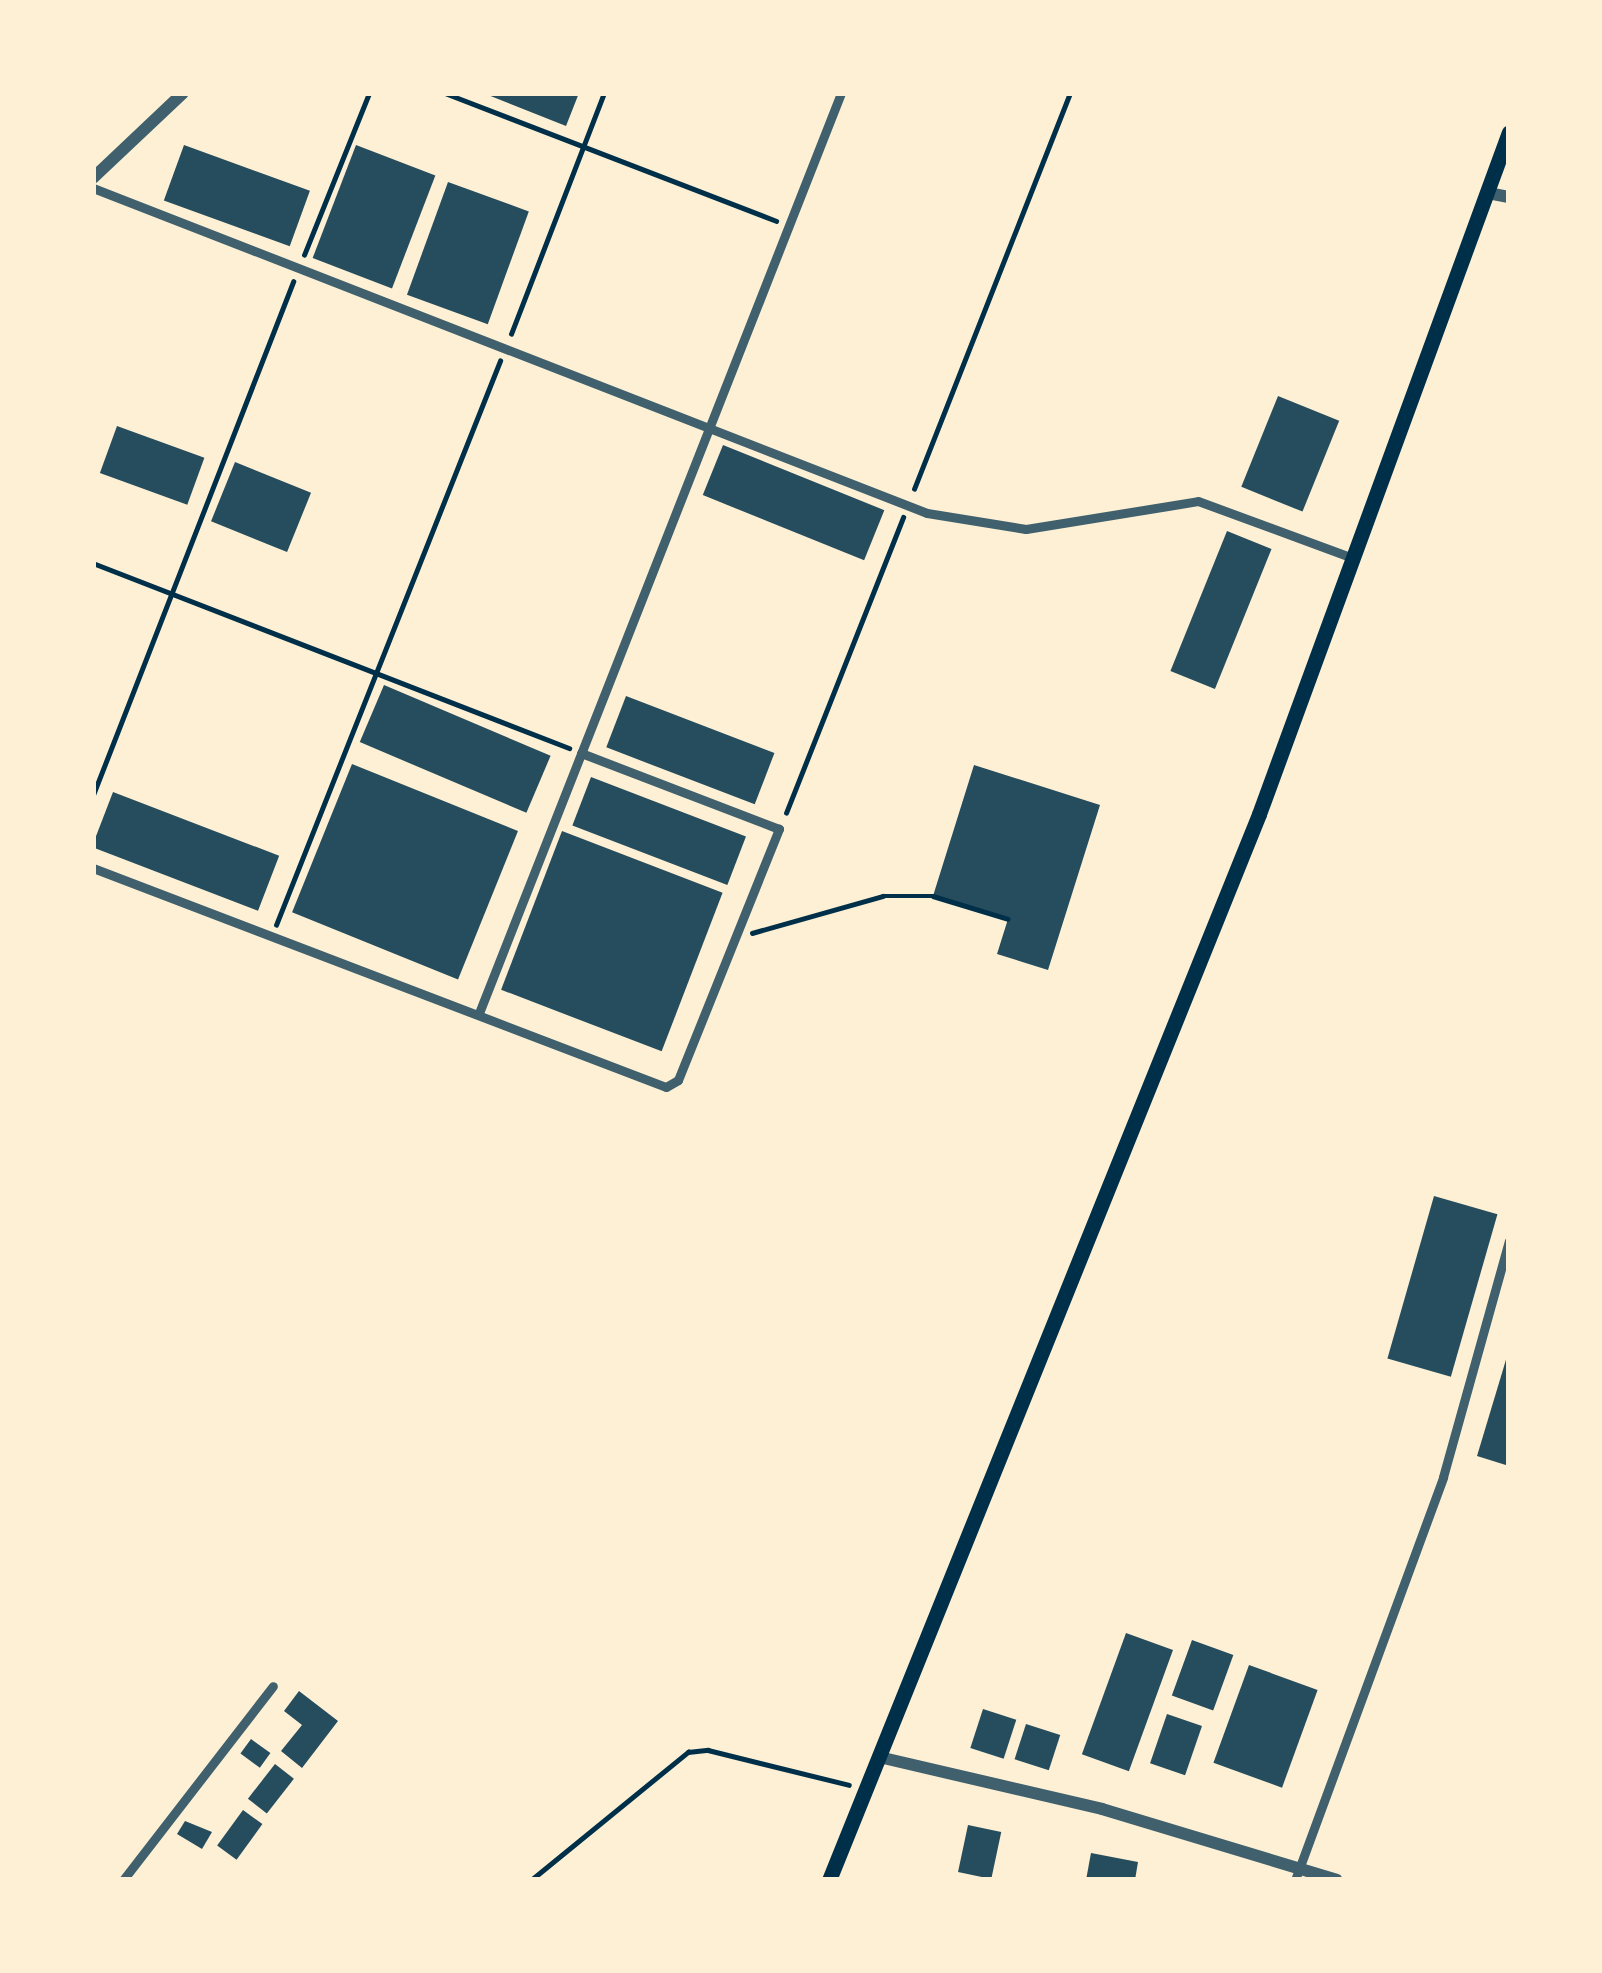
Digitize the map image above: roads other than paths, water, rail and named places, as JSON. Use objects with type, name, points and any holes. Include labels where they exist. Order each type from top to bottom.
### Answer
[{"type":"highway","points":[[829,1880],[1250,835],[1509,132]]},
{"type":"street","points":[[93,178],[183,93]]},
{"type":"street","points":[[479,1013],[841,93]]},
{"type":"street","points":[[93,188],[507,344],[908,506],[977,526],[1025,529],[1198,500],[1353,559]]},
{"type":"street","points":[[1488,193],[1509,196]]},
{"type":"street","points":[[93,868],[666,1087],[678,1080],[779,829],[581,753]]},
{"type":"street","points":[[1297,1875],[1443,1478],[1509,1241]]},
{"type":"street","points":[[123,1880],[274,1686]]},
{"type":"street","points":[[879,1757],[1102,1809],[1297,1875],[1337,1880]]}]
